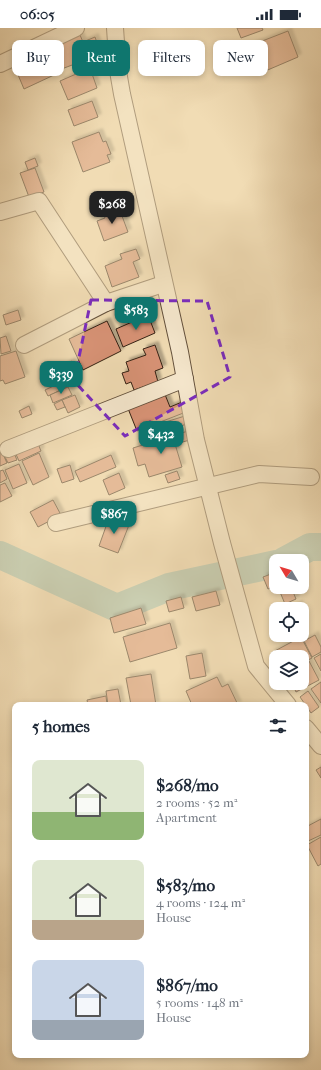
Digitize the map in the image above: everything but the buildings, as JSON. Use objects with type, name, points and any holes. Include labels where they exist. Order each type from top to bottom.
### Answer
[{"type":"street","points":[[0,64],[76,28]]},
{"type":"street","points":[[115,28],[118,71],[122,94],[185,380],[196,440],[222,543],[256,666],[286,702]]},
{"type":"street","points":[[0,212],[39,201],[106,303]]},
{"type":"street","points":[[24,345],[106,303],[163,284]]},
{"type":"street","points":[[8,449],[185,380]]},
{"type":"street","points":[[56,523],[259,474],[311,477]]},
{"type":"street","points":[[309,732],[321,746]]},
{"type":"highlighted area","points":[[91,300],[207,301],[230,377],[125,436],[74,381]]},
{"type":"waterway","points":[[297,554],[310,547],[321,547]]},
{"type":"waterway","points":[[0,555],[117,608],[169,587],[269,566]]}]
